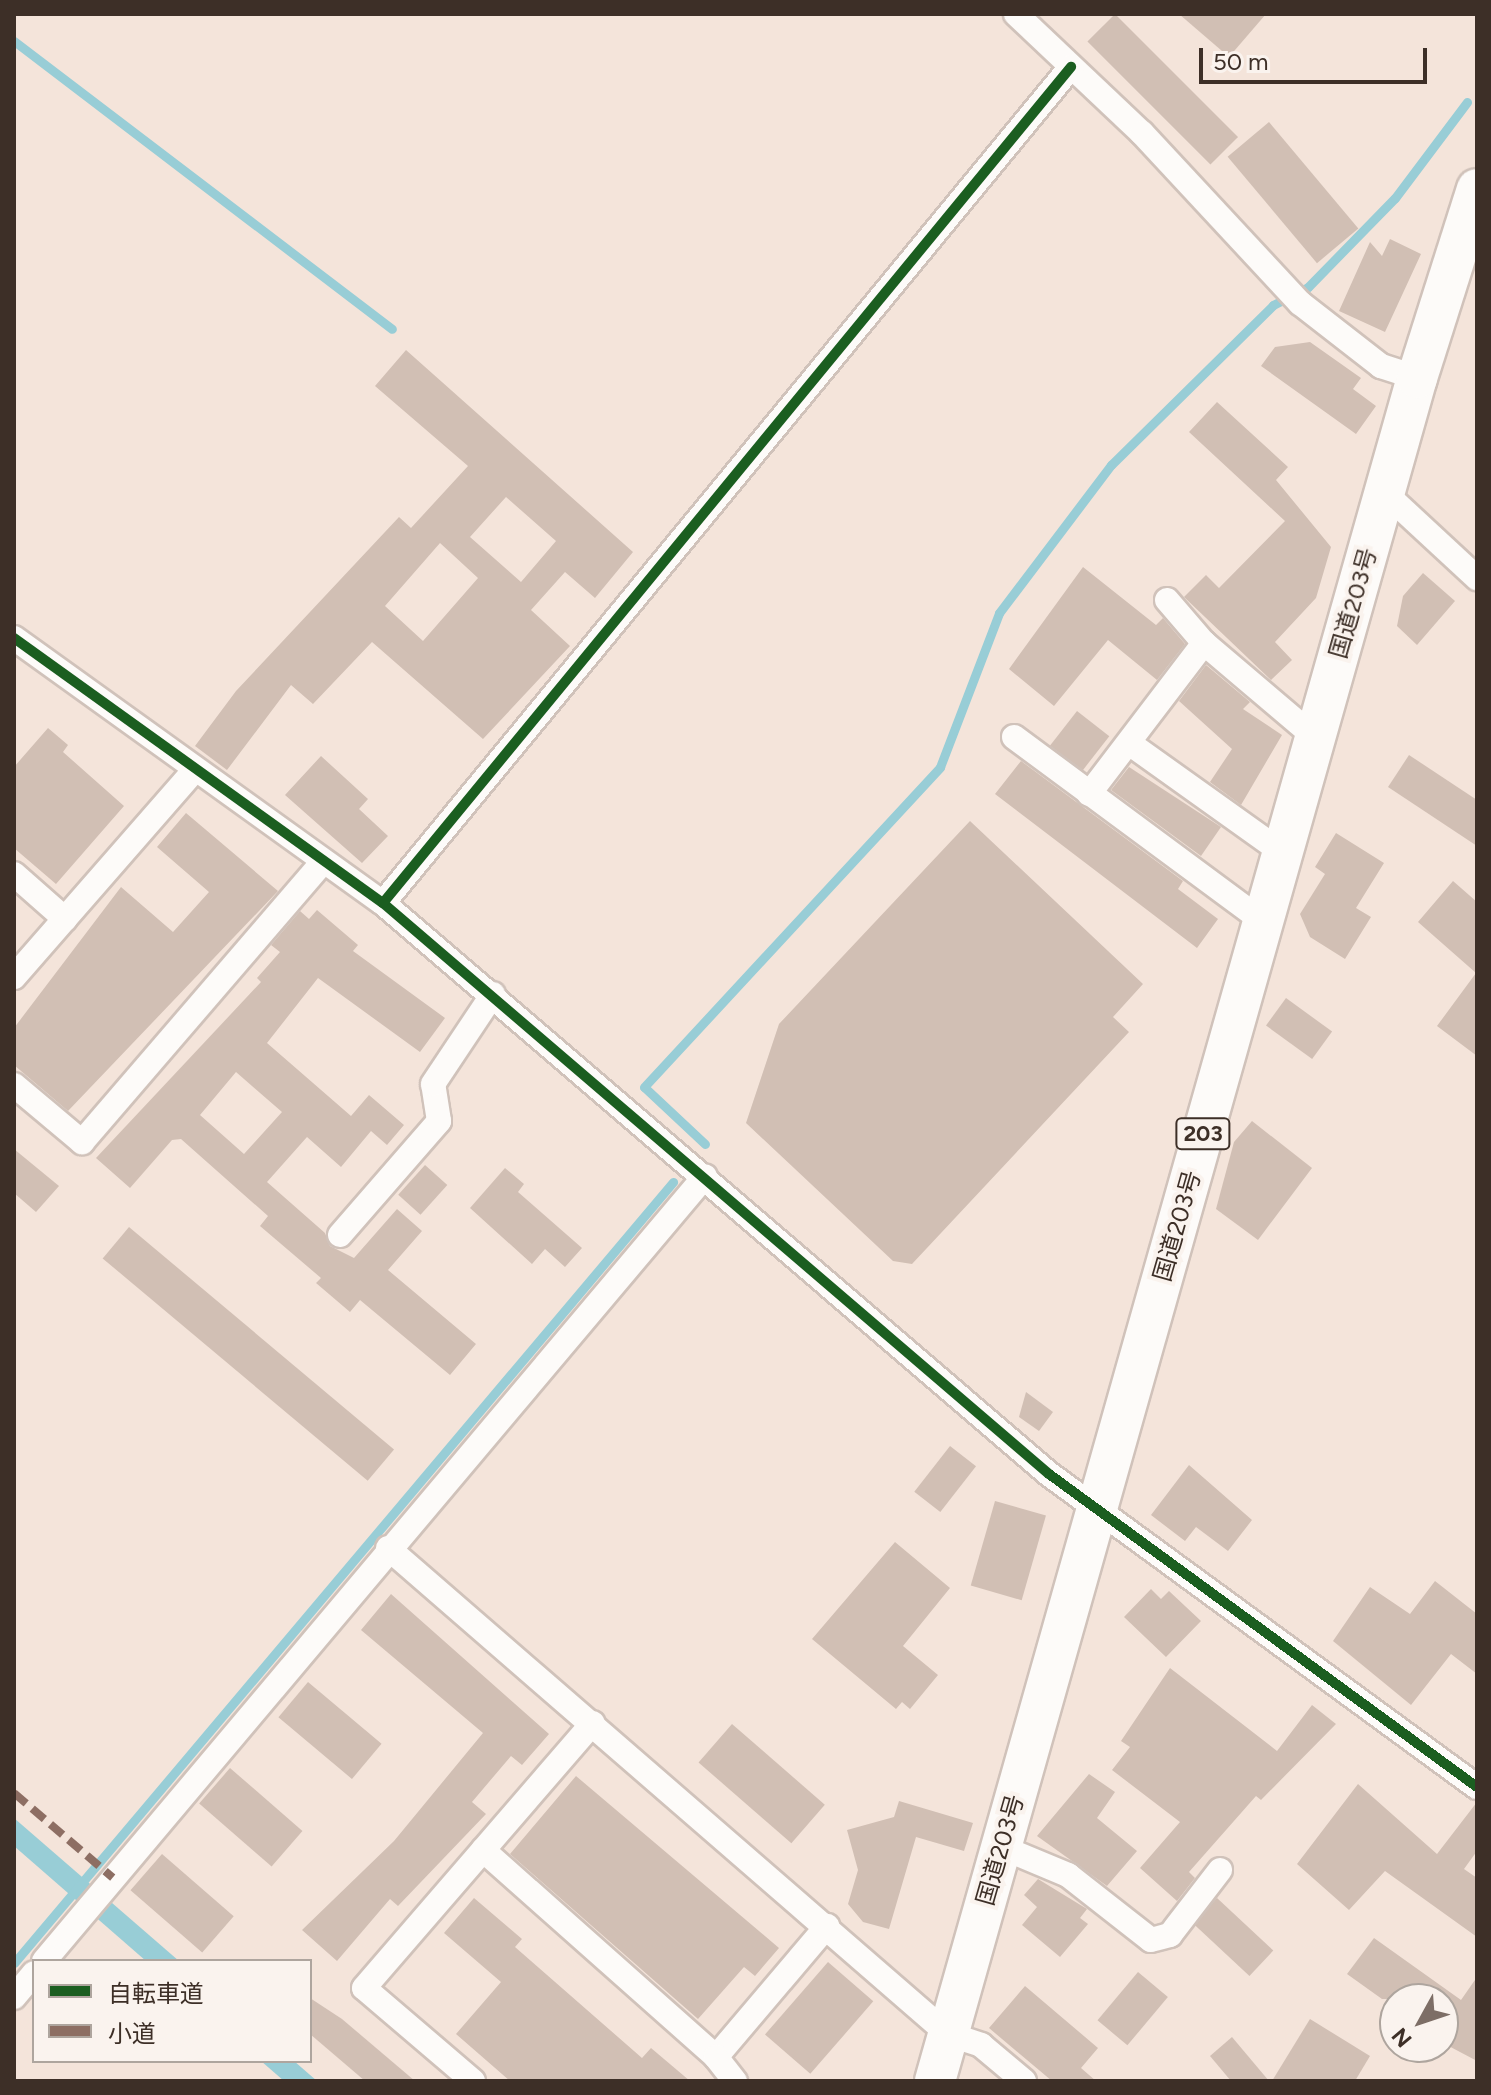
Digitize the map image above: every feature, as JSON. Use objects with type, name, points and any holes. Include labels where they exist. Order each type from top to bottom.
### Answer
[{"type":"highway","name":"国道203号","points":[[935,2081],[1384,492],[1477,189]]},
{"type":"street","points":[[1016,14],[1292,295],[1381,366],[1417,378]]},
{"type":"street","points":[[383,903],[1071,67]]},
{"type":"street","points":[[1384,492],[1477,578]]},
{"type":"street","points":[[1167,600],[1204,643],[1315,737]]},
{"type":"street","points":[[14,638],[193,772],[383,903],[493,994],[1049,1474],[1477,1787]]},
{"type":"street","points":[[1089,794],[1204,643]]},
{"type":"street","points":[[1014,737],[1263,921]]},
{"type":"street","points":[[1129,743],[1282,852]]},
{"type":"street","points":[[14,977],[193,772]]},
{"type":"street","points":[[14,1085],[82,1142],[323,862]]},
{"type":"street","points":[[14,874],[65,919]]},
{"type":"street","points":[[340,1235],[439,1121],[433,1084],[493,994]]},
{"type":"street","points":[[46,1959],[388,1548],[705,1176]]},
{"type":"street","points":[[388,1548],[948,2034],[981,2045],[1024,2081]]},
{"type":"street","points":[[473,2081],[364,1988],[593,1723]]},
{"type":"street","points":[[1001,1847],[1068,1875],[1151,1940],[1170,1935],[1220,1870]]},
{"type":"street","points":[[483,1850],[716,2057],[735,2081]]},
{"type":"street","points":[[716,2057],[827,1926]]},
{"type":"street","points":[[14,1997],[32,1975]]},
{"type":"water","points":[[14,1818],[177,1959],[144,1959],[14,1846]]},
{"type":"water","points":[[263,2063],[296,2063],[317,2081],[284,2081]]},
{"type":"building","points":[[1115,14],[1238,137],[1210,165],[1087,42]]},
{"type":"building","points":[[1179,14],[1266,14],[1229,57]]},
{"type":"building","points":[[1269,122],[1358,228],[1317,263],[1228,157]]},
{"type":"building","points":[[1390,239],[1421,254],[1385,332],[1339,311],[1370,242],[1382,256]]},
{"type":"building","points":[[1310,342],[1361,378],[1353,389],[1376,406],[1356,434],[1261,366],[1275,347]]},
{"type":"building","points":[[406,350],[633,552],[595,598],[565,572],[531,610],[570,646],[483,739],[372,642],[313,704],[291,685],[227,770],[195,746],[236,691],[399,517],[411,528],[468,466],[375,386]],"holes":[[[506,497],[556,541],[521,582],[470,537]],[[440,543],[478,578],[423,641],[385,606]]]},
{"type":"building","points":[[1217,402],[1288,467],[1276,480],[1331,547],[1316,598],[1275,642],[1292,660],[1271,680],[1184,597],[1206,575],[1219,588],[1285,521],[1189,432]]},
{"type":"building","points":[[1083,567],[1156,625],[1163,618],[1185,644],[1157,680],[1108,640],[1054,706],[1009,669]]},
{"type":"building","points":[[1423,573],[1455,601],[1417,645],[1397,626],[1403,596]]},
{"type":"building","points":[[1206,665],[1250,702],[1243,709],[1282,735],[1241,805],[1210,782],[1232,749],[1179,701]]},
{"type":"building","points":[[1077,711],[1109,736],[1082,771],[1050,746]]},
{"type":"building","points":[[48,728],[68,745],[63,752],[124,806],[56,884],[14,848],[14,767]]},
{"type":"building","points":[[1409,755],[1477,800],[1477,846],[1388,787]]},
{"type":"building","points":[[321,756],[368,799],[359,809],[388,836],[362,863],[285,795]]},
{"type":"building","points":[[1021,761],[1183,881],[1178,889],[1218,919],[1197,948],[995,794]]},
{"type":"building","points":[[1129,767],[1221,827],[1201,856],[1111,790]]},
{"type":"building","points":[[186,813],[278,891],[68,1111],[14,1065],[14,1028],[121,887],[173,932],[209,892],[157,847]]},
{"type":"building","points":[[970,821],[1143,984],[1113,1017],[1129,1032],[912,1264],[893,1261],[746,1123],[779,1024]]},
{"type":"building","points":[[1336,833],[1384,863],[1356,908],[1371,917],[1345,959],[1310,937],[1300,914],[1325,874],[1315,867]]},
{"type":"building","points":[[1453,881],[1477,902],[1477,1056],[1437,1026],[1476,973],[1418,922]]},
{"type":"building","points":[[317,910],[358,945],[353,951],[445,1018],[420,1052],[318,978],[267,1043],[351,1116],[369,1095],[404,1125],[387,1145],[371,1131],[341,1167],[307,1137],[267,1182],[325,1233],[330,1246],[354,1258],[397,1209],[422,1231],[388,1270],[476,1344],[450,1375],[360,1300],[350,1312],[316,1283],[321,1278],[260,1226],[268,1216],[181,1139],[172,1140],[130,1188],[96,1158],[261,982],[257,978],[280,952],[271,945],[300,911],[309,919]],"holes":[[[236,1072],[282,1112],[244,1154],[200,1115]]]},
{"type":"building","points":[[1286,998],[1332,1032],[1312,1059],[1266,1026]]},
{"type":"building","points":[[1252,1121],[1312,1168],[1258,1240],[1216,1209],[1234,1142]]},
{"type":"building","points":[[14,1149],[59,1186],[36,1212],[14,1193]]},
{"type":"building","points":[[425,1165],[447,1185],[421,1215],[398,1195]]},
{"type":"building","points":[[505,1168],[524,1184],[518,1192],[582,1248],[565,1267],[545,1249],[532,1264],[470,1208]]},
{"type":"building","points":[[129,1227],[394,1449],[368,1481],[103,1258]]},
{"type":"building","points":[[1026,1392],[1053,1412],[1039,1431],[1019,1417]]},
{"type":"building","points":[[950,1446],[976,1466],[940,1512],[914,1492]]},
{"type":"building","points":[[1189,1465],[1252,1520],[1228,1551],[1196,1527],[1185,1541],[1151,1515]]},
{"type":"building","points":[[995,1501],[1046,1516],[1022,1600],[971,1586]]},
{"type":"building","points":[[895,1542],[950,1588],[903,1646],[938,1675],[910,1709],[902,1702],[896,1709],[812,1639]]},
{"type":"building","points":[[1435,1581],[1477,1614],[1477,1674],[1451,1654],[1411,1705],[1333,1641],[1370,1587],[1410,1614]]},
{"type":"building","points":[[1151,1589],[1161,1599],[1169,1591],[1201,1621],[1166,1657],[1124,1617]]},
{"type":"building","points":[[391,1594],[549,1734],[522,1765],[511,1756],[472,1802],[486,1814],[398,1906],[390,1899],[337,1961],[302,1930],[394,1841],[483,1733],[361,1630]]},
{"type":"building","points":[[1170,1668],[1277,1751],[1312,1705],[1336,1724],[1261,1800],[1256,1796],[1189,1872],[1195,1878],[1177,1901],[1140,1868],[1180,1822],[1112,1770],[1130,1747],[1121,1741]]},
{"type":"building","points":[[308,1682],[382,1744],[352,1779],[278,1717]]},
{"type":"building","points":[[732,1724],[825,1805],[791,1843],[699,1762]]},
{"type":"building","points":[[230,1768],[302,1831],[272,1866],[199,1803]]},
{"type":"building","points":[[1089,1774],[1115,1792],[1097,1818],[1137,1851],[1107,1886],[1037,1836]]},
{"type":"building","points":[[576,1776],[779,1948],[755,1976],[744,1967],[698,2019],[510,1854]]},
{"type":"building","points":[[1358,1784],[1437,1854],[1477,1802],[1477,1851],[1464,1869],[1477,1878],[1477,1937],[1385,1871],[1349,1910],[1297,1864]]},
{"type":"building","points":[[899,1801],[973,1823],[964,1851],[916,1837],[889,1929],[863,1922],[848,1904],[858,1870],[847,1830],[894,1817]]},
{"type":"building","points":[[162,1854],[234,1916],[202,1953],[131,1890]]},
{"type":"building","points":[[1038,1879],[1087,1909],[1080,1918],[1088,1924],[1060,1957],[1022,1925],[1037,1907],[1024,1895]]},
{"type":"building","points":[[474,1898],[522,1939],[515,1947],[642,2058],[651,2048],[690,2081],[510,2081],[456,2034],[501,1982],[444,1933]]},
{"type":"building","points":[[1217,1898],[1273,1951],[1249,1976],[1193,1924]]},
{"type":"building","points":[[1374,1938],[1437,1983],[1379,1983],[1379,1997],[1347,1974]]},
{"type":"building","points":[[828,1962],[873,2001],[810,2074],[765,2034]]},
{"type":"building","points":[[1138,1972],[1168,1997],[1127,2045],[1098,2020]]},
{"type":"building","points":[[1477,1977],[1477,2061],[1459,2051],[1459,1999],[1461,2000]]},
{"type":"building","points":[[1025,1986],[1098,2048],[1081,2068],[1096,2081],[1052,2081],[989,2028]]},
{"type":"building","points":[[312,1999],[342,2019],[415,2081],[365,2081],[312,2036]]},
{"type":"building","points":[[1310,2019],[1370,2056],[1355,2081],[1272,2081]]},
{"type":"building","points":[[1232,2037],[1269,2081],[1231,2081],[1210,2056]]},
{"type":"waterway","points":[[14,41],[392,329]]},
{"type":"waterway","points":[[705,1144],[644,1087],[940,767],[999,613],[1111,465],[1273,305],[1308,287],[1395,198],[1467,102]]},
{"type":"waterway","points":[[14,1963],[673,1182]]},
{"type":"marked path","points":[[14,1793],[113,1878]]},
{"type":"cycle path","points":[[383,903],[1071,67]]},
{"type":"cycle path","points":[[14,638],[383,903],[1049,1474],[1477,1787]]}]
